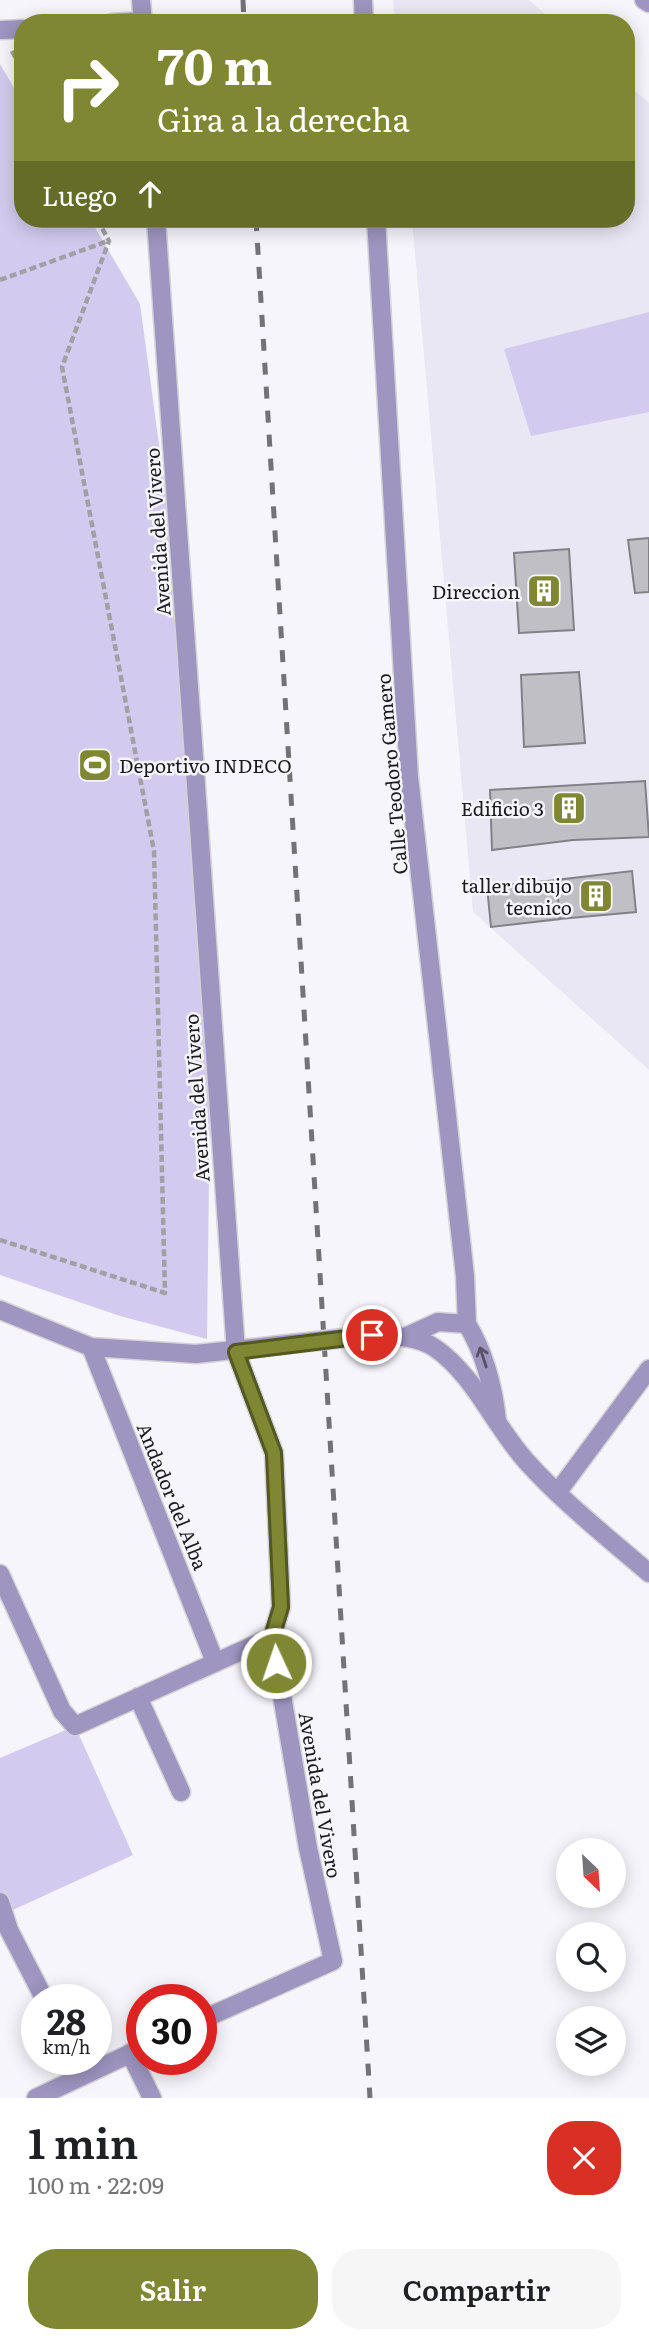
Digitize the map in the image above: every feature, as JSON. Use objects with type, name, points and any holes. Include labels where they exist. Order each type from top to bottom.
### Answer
[{"type":"street","points":[[644,0],[649,4]]},
{"type":"street","name":"Avenida del Vivero","points":[[157,228],[236,1352],[274,1453],[281,1607],[272,1637],[308,1848],[333,1961],[217,2013]]},
{"type":"street","name":"Calle Teodoro Gamero","points":[[377,228],[409,777],[463,1262],[467,1324]]},
{"type":"street","points":[[0,1310],[91,1346],[151,1353],[236,1352],[372,1335],[405,1337],[433,1346],[454,1364],[524,1459],[558,1493],[649,1573]]},
{"type":"street","points":[[405,1337],[438,1322],[467,1324],[479,1344],[493,1387],[497,1423]]},
{"type":"street","name":"Andador del Alba","points":[[91,1346],[215,1662]]},
{"type":"street","points":[[558,1493],[649,1369]]},
{"type":"street","points":[[0,1574],[62,1711],[75,1726],[272,1637]]},
{"type":"street","points":[[138,1697],[181,1792]]},
{"type":"street","points":[[0,1902],[9,1930],[38,1984]]},
{"type":"street","points":[[36,2098],[70,2075]]},
{"type":"street","points":[[144,2075],[152,2098]]},
{"type":"path","points":[[0,1240],[165,1293],[154,851],[62,367],[109,241],[102,228]]},
{"type":"path","points":[[0,281],[109,241]]},
{"type":"shaded area","points":[[393,0],[529,0],[545,14],[394,14]]},
{"type":"shaded area","name":"Deportivo INDECO","points":[[0,64],[14,88],[14,228],[95,228],[140,304],[168,511],[211,1018],[207,1339],[120,1316],[0,1275]]},
{"type":"shaded area","points":[[635,91],[649,103],[649,1070],[473,912],[413,228],[635,228]]},
{"type":"shaded area","points":[[649,312],[649,412],[531,436],[504,349]]},
{"type":"shaded area","points":[[75,1726],[133,1855],[4,1914],[0,1907],[0,1758]]},
{"type":"building","points":[[649,538],[649,592],[635,593],[628,540]]},
{"type":"building","name":"Direccion","points":[[569,549],[574,630],[519,633],[514,553]]},
{"type":"building","points":[[579,672],[585,743],[524,747],[521,675]]},
{"type":"building","name":"Edificio 3","points":[[645,781],[649,837],[573,840],[492,850],[490,790]]},
{"type":"building","name":"taller dibujo tecnico","points":[[632,871],[636,912],[560,919],[556,880]]},
{"type":"building","points":[[556,880],[560,919],[491,927],[487,887]]},
{"type":"railway","points":[[243,0],[244,14]]},
{"type":"railway","points":[[257,228],[370,2098]]},
{"type":"place","name":"Direccion","points":[[544,591]]},
{"type":"place","name":"Deportivo INDECO","points":[[95,765]]},
{"type":"place","name":"Edificio 3","points":[[569,808]]},
{"type":"place","name":"taller dibujo tecnico","points":[[596,896]]},
{"type":"route","points":[[276,1663],[272,1637],[281,1607],[274,1453],[236,1352],[372,1335]]}]
